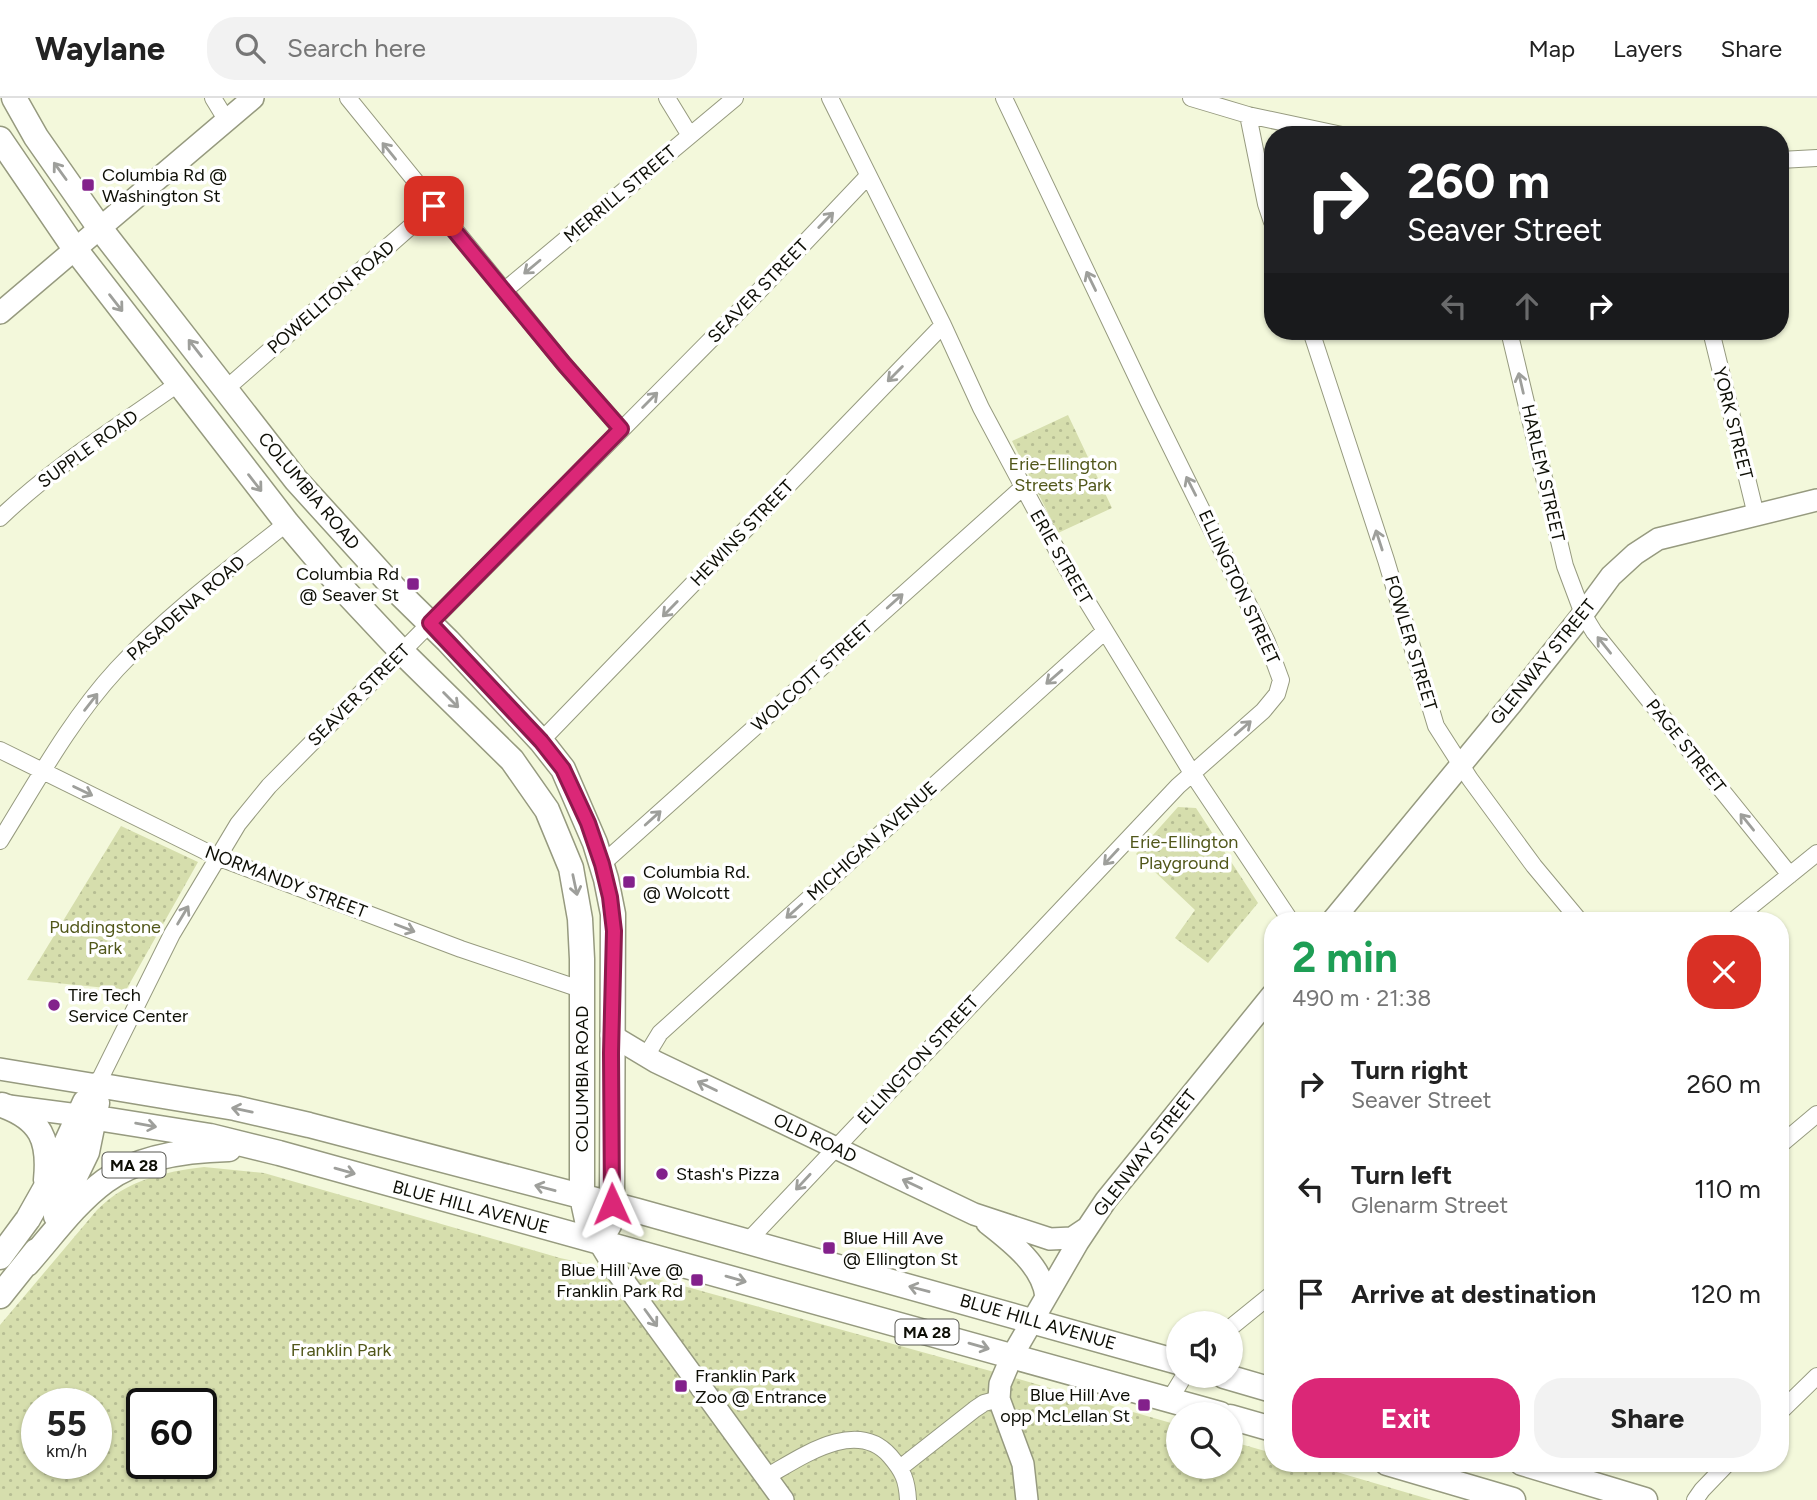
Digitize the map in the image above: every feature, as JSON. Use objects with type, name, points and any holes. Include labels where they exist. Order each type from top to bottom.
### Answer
[{"type":"main road","name":"COLUMBIA ROAD","points":[[14,98],[36,138],[99,227],[296,480],[346,537],[541,741],[563,769],[588,823],[602,864],[614,931],[611,1035],[612,1204],[609,1224],[599,1242]]},
{"type":"main road","name":"COLUMBIA ROAD","points":[[0,139],[75,249],[287,523],[342,588],[402,652],[512,760],[547,810],[565,851],[575,884],[580,919],[583,990],[582,1197],[587,1220],[599,1242]]},
{"type":"main road","name":"SEAVER STREET","points":[[0,1257],[28,1219],[87,1116],[97,1085]]},
{"type":"main road","name":"BLUE HILL AVENUE","points":[[97,1085],[215,1104],[288,1120],[612,1204],[1166,1359]]},
{"type":"main road","points":[[1,1105],[26,1116],[40,1132],[48,1150],[46,1187]]},
{"type":"main road","name":"SEAVER STREET","points":[[0,1296],[27,1264],[77,1176],[87,1152],[87,1116]]},
{"type":"main road","name":"BLUE HILL AVENUE","points":[[87,1116],[210,1136],[279,1153],[1180,1402]]},
{"type":"main road","name":"MA 28","points":[[27,1264],[94,1189],[129,1167],[153,1159],[202,1150],[235,1149],[279,1153]]},
{"type":"main road","points":[[1243,1382],[1264,1388]]},
{"type":"main road","points":[[1243,1421],[1264,1427]]},
{"type":"main road","points":[[1418,1472],[1513,1500]]},
{"type":"main road","points":[[1552,1472],[1645,1500]]},
{"type":"street","points":[[213,98],[227,121]]},
{"type":"street","points":[[0,313],[253,98]]},
{"type":"street","points":[[348,98],[564,364],[621,429]]},
{"type":"street","points":[[667,98],[689,134]]},
{"type":"street","name":"MERRILL STREET","points":[[505,290],[735,98]]},
{"type":"street","name":"ERIE STREET","points":[[830,98],[1022,488],[1192,773],[1285,912]]},
{"type":"street","name":"ELLINGTON STREET","points":[[748,1241],[1192,773],[1263,710],[1277,694],[1281,680],[1277,664],[1004,98]]},
{"type":"street","points":[[1191,98],[1248,115],[1300,126]]},
{"type":"street","points":[[1248,115],[1264,194]]},
{"type":"street","points":[[1789,160],[1817,158]]},
{"type":"street","name":"SEAVER STREET","points":[[97,1085],[172,934],[238,824],[269,786],[759,291],[868,176]]},
{"type":"street","name":"POWELLTON ROAD","points":[[227,388],[434,206]]},
{"type":"street","name":"HEWINS STREET","points":[[541,741],[943,325]]},
{"type":"street","name":"FOWLER STREET","points":[[1314,340],[1386,560],[1436,726],[1460,765],[1534,866],[1572,912]]},
{"type":"street","name":"HARLEM STREET","points":[[1511,340],[1565,566],[1583,614]]},
{"type":"street","name":"YORK STREET","points":[[1713,340],[1756,515]]},
{"type":"street","name":"SUPPLE ROAD","points":[[0,518],[48,478],[179,383]]},
{"type":"street","name":"WOLCOTT STREET","points":[[602,864],[1022,488]]},
{"type":"street","name":"GLENWAY STREET","points":[[1340,912],[1611,576],[1635,554],[1658,539],[1817,500]]},
{"type":"street","name":"PASADENA ROAD","points":[[0,841],[85,710],[116,670],[175,614],[287,523]]},
{"type":"street","name":"PAGE STREET","points":[[1583,614],[1594,632],[1790,875]]},
{"type":"street","name":"MICHIGAN AVENUE","points":[[651,1059],[660,1033],[1105,631]]},
{"type":"street","name":"NORMANDY STREET","points":[[0,750],[217,857],[461,949],[583,990]]},
{"type":"street","points":[[1744,912],[1817,853]]},
{"type":"street","name":"GLENWAY STREET","points":[[999,1399],[1000,1384],[1012,1356],[1087,1228],[1114,1190],[1264,1005]]},
{"type":"street","name":"OLD ROAD","points":[[611,1035],[651,1059],[974,1214],[1050,1239],[1072,1238],[1087,1228]]},
{"type":"street","name":"BLUE HILL AVENUE","points":[[0,1069],[97,1085]]},
{"type":"street","name":"BLUE HILL AVENUE","points":[[1,1105],[87,1116]]},
{"type":"street","points":[[1789,1137],[1817,1114]]},
{"type":"street","name":"OLD ROAD","points":[[974,1214],[995,1229],[1036,1270],[1044,1283],[1046,1297]]},
{"type":"street","points":[[599,1242],[618,1273],[783,1500]]},
{"type":"street","points":[[1243,1317],[1264,1300]]},
{"type":"street","points":[[1789,1403],[1817,1376]]},
{"type":"street","points":[[1170,1399],[1177,1388]]},
{"type":"street","points":[[900,1468],[975,1409],[999,1399],[1023,1464],[1027,1500]]},
{"type":"street","points":[[766,1477],[810,1452],[841,1441],[861,1441],[882,1448],[900,1468],[907,1480],[908,1500]]},
{"type":"street","points":[[1695,1500],[1719,1472]]},
{"type":"green space","name":"Erie-Ellington Streets Park","points":[[1068,415],[1112,508],[1058,533],[1012,441]]},
{"type":"green space","name":"Erie-Ellington Playground","points":[[1178,807],[1196,808],[1258,903],[1208,963],[1175,938],[1195,910],[1136,854]]},
{"type":"green space","name":"Puddingstone Park","points":[[121,826],[198,862],[126,990],[27,980]]},
{"type":"green space","name":"Franklin Park","points":[[204,1167],[264,1173],[560,1258],[669,1282],[1166,1422],[1166,1479],[1243,1479],[1243,1445],[1264,1451],[1264,1472],[1337,1472],[1432,1500],[0,1500],[0,1325],[97,1210],[121,1191],[146,1179]]},
{"type":"place","name":"Columbia Rd @ Washington St","points":[[88,185]]},
{"type":"place","name":"Columbia Rd @ Seaver St","points":[[413,584]]},
{"type":"place","name":"Columbia Rd. @ Wolcott","points":[[629,882]]},
{"type":"place","name":"Tire Tech Service Center","points":[[54,1005]]},
{"type":"place","name":"Stash's Pizza","points":[[662,1174]]},
{"type":"place","name":"Blue Hill Ave @ Ellington St","points":[[829,1248]]},
{"type":"place","name":"Blue Hill Ave @ Franklin Park Rd","points":[[697,1280]]},
{"type":"place","name":"Franklin Park Zoo @ Entrance","points":[[681,1386]]},
{"type":"place","name":"Blue Hill Ave opp McLellan St","points":[[1144,1405]]},
{"type":"route","points":[[434,206],[621,429],[430,623],[541,741],[563,769],[596,843],[610,897],[614,931],[611,1053],[612,1204]]}]
